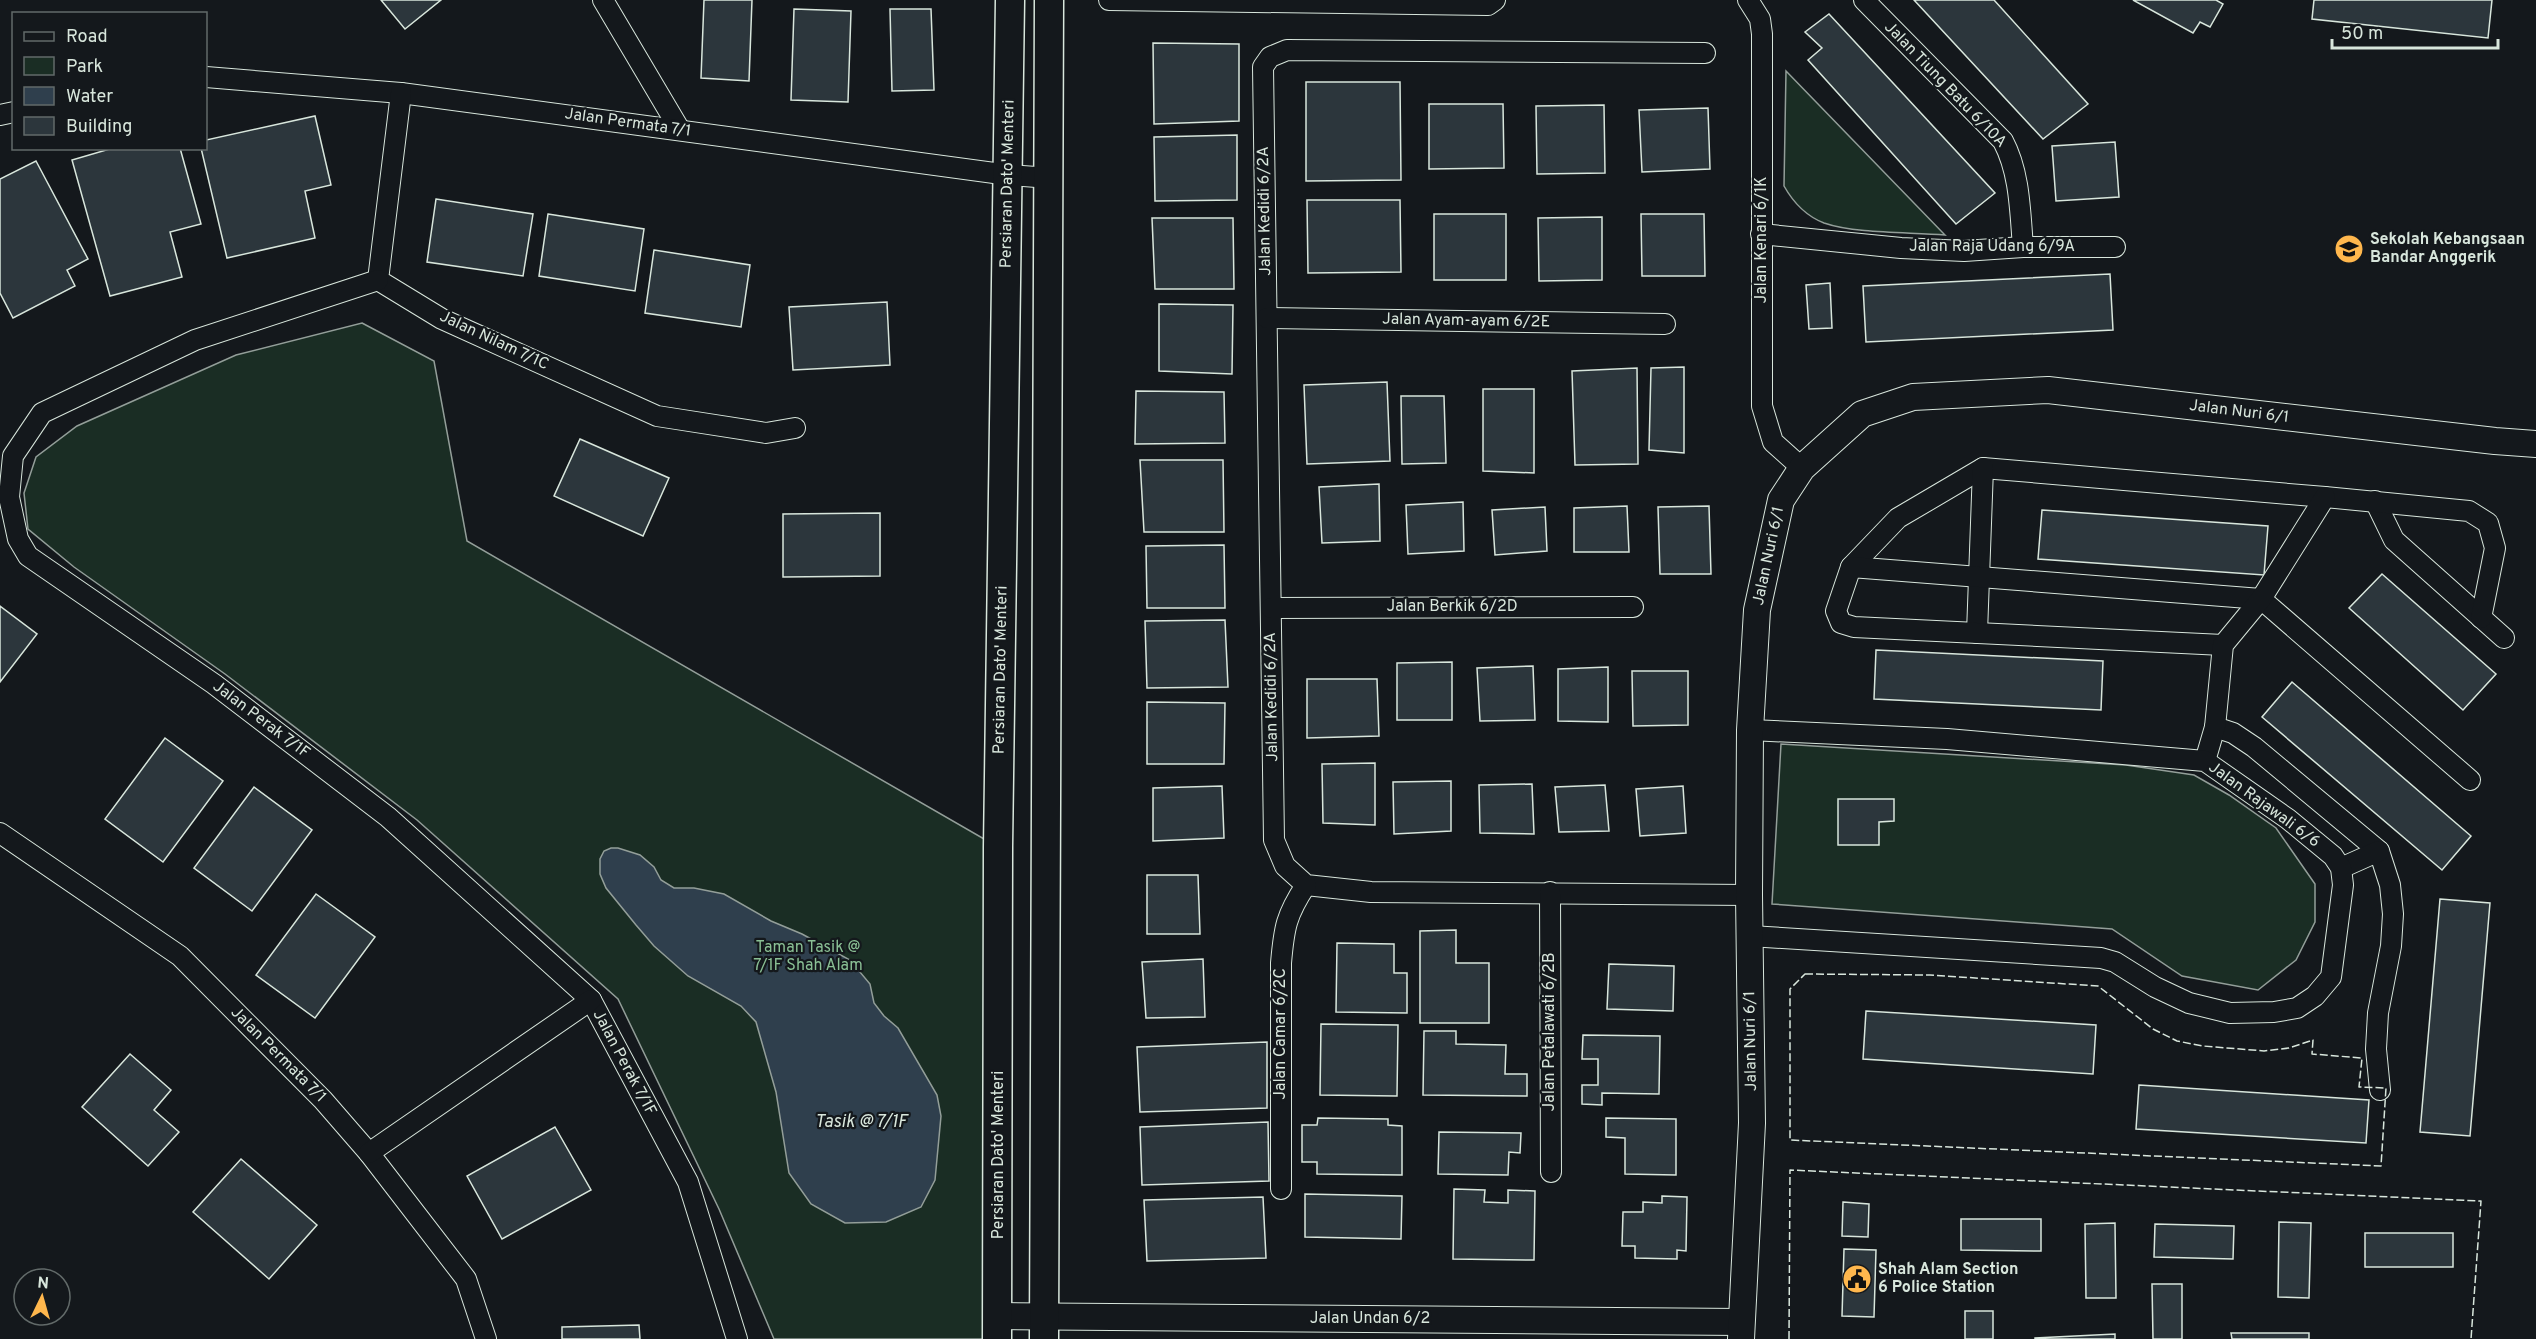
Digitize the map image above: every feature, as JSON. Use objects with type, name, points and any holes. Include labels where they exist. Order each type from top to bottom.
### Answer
[{"type":"main road","name":"Persiaran Dato' Menteri","points":[[998,1327],[998,847],[1010,0]]},
{"type":"main road","points":[[1044,1328],[1049,0]]},
{"type":"street","points":[[603,0],[680,130]]},
{"type":"street","points":[[1109,0],[1488,5],[1495,0]]},
{"type":"street","name":"Jalan Kenari 6/1K","points":[[1748,0],[1760,19],[1762,34],[1762,406],[1773,442],[1802,468]]},
{"type":"street","name":"Jalan Tiung Batu 6/10A","points":[[1864,0],[2004,141],[2012,158],[2016,177],[2023,247]]},
{"type":"street","name":"Jalan Kedidi 6/2A","points":[[1306,885],[1286,866],[1274,840],[1263,67],[1270,57],[1287,50],[1705,53]]},
{"type":"street","name":"Jalan Permata 7/1","points":[[207,77],[401,93],[1009,175],[1050,178]]},
{"type":"street","points":[[378,280],[401,93]]},
{"type":"street","name":"Jalan Raja Udang 6/9A","points":[[1761,234],[1901,248],[1964,251],[2023,247],[2115,247]]},
{"type":"street","name":"Jalan Nilam 7/1C","points":[[378,280],[442,319],[657,416],[766,433],[795,428]]},
{"type":"street","name":"Jalan Perak 7/1F","points":[[378,280],[195,340],[42,413],[13,456],[9,497],[18,539],[28,556],[214,684],[388,817],[591,1000],[688,1182],[737,1339]]},
{"type":"street","name":"Jalan Ayam-ayam 6/2E","points":[[1267,318],[1665,324]]},
{"type":"street","name":"Jalan Nuri 6/1","points":[[1741,1330],[1752,1123],[1749,895],[1750,730],[1757,610],[1781,500],[1802,468],[1862,414],[1913,397],[2048,390],[2536,444]]},
{"type":"street","points":[[1977,633],[1983,468]]},
{"type":"street","points":[[2223,645],[1854,627],[1841,623],[1836,611],[1851,567],[1898,518],[1983,468],[2325,496],[2469,511],[2488,523],[2495,548],[2481,618]]},
{"type":"street","points":[[2205,761],[2215,727],[2223,645],[2261,598],[2325,496]]},
{"type":"street","points":[[2375,501],[2394,540],[2504,638]]},
{"type":"street","points":[[1851,567],[2261,598],[2470,780]]},
{"type":"street","name":"Jalan Berkik 6/2D","points":[[1271,608],[1633,607]]},
{"type":"street","points":[[2215,727],[2233,733],[2254,747],[2379,851],[2390,885],[2393,914],[2391,946],[2378,1013],[2376,1049],[2380,1090]]},
{"type":"street","name":"Jalan Rajawali 6/6","points":[[1750,730],[1947,739],[2205,761],[2288,819],[2333,856],[2341,867]]},
{"type":"street","name":"Jalan Permata 7/1","points":[[0,833],[180,956],[323,1100],[369,1153],[466,1279],[486,1339]]},
{"type":"street","points":[[1750,936],[2101,958],[2115,962],[2155,987],[2189,1004],[2230,1013],[2274,1012],[2297,1008],[2315,996],[2331,977],[2343,885],[2341,867],[2379,851]]},
{"type":"street","points":[[1306,885],[1371,892],[1749,895]]},
{"type":"street","name":"Jalan Camar 6/2C","points":[[1281,1189],[1281,963],[1284,928],[1292,907],[1306,885]]},
{"type":"street","name":"Jalan Petalawati 6/2B","points":[[1550,892],[1551,1172]]},
{"type":"street","points":[[369,1153],[591,1000]]},
{"type":"street","name":"Jalan Undan 6/2","points":[[998,1327],[1741,1330]]},
{"type":"green space","points":[[1786,71],[1945,235],[1837,227],[1811,217],[1801,208],[1784,186]]},
{"type":"green space","name":"Taman Tasik @ 7/1F Shah Alam","points":[[362,323],[434,361],[467,541],[998,847],[994,1339],[774,1339],[719,1209],[618,999],[417,820],[225,674],[74,567],[28,529],[24,493],[36,457],[77,426],[236,355]]},
{"type":"green space","points":[[1781,744],[2126,765],[2194,775],[2229,795],[2276,828],[2315,884],[2315,922],[2296,960],[2258,990],[2182,976],[2112,929],[1772,904]]},
{"type":"water","name":"Tasik @ 7/1F","points":[[611,848],[640,855],[654,867],[661,880],[674,888],[694,888],[724,894],[771,921],[802,934],[850,960],[870,984],[874,1003],[898,1028],[937,1095],[941,1116],[935,1180],[921,1207],[886,1222],[845,1223],[811,1204],[789,1173],[776,1092],[756,1022],[741,1006],[688,976],[654,946],[636,925],[606,888],[600,874],[600,859],[604,851]]},
{"type":"building","points":[[381,0],[441,0],[405,29]]},
{"type":"building","points":[[704,0],[752,0],[749,81],[701,78]]},
{"type":"building","points":[[1914,0],[1994,0],[2088,104],[2043,139]]},
{"type":"building","points":[[2133,0],[2216,0],[2223,4],[2210,27],[2200,22],[2193,33]]},
{"type":"building","points":[[2314,0],[2492,0],[2488,38],[2312,19]]},
{"type":"building","points":[[794,9],[851,11],[848,102],[791,100]]},
{"type":"building","points":[[890,9],[931,9],[934,90],[892,91]]},
{"type":"building","points":[[1829,14],[1995,193],[1956,224],[1808,60],[1822,48],[1805,32]]},
{"type":"building","points":[[1153,43],[1239,44],[1239,121],[1154,124]]},
{"type":"building","points":[[1306,82],[1400,82],[1401,180],[1306,181]]},
{"type":"building","points":[[1429,104],[1503,104],[1504,168],[1429,169]]},
{"type":"building","points":[[1604,105],[1605,173],[1537,174],[1536,106]]},
{"type":"building","points":[[1708,108],[1710,169],[1642,172],[1639,110]]},
{"type":"building","points":[[315,116],[331,185],[305,191],[315,238],[227,258],[201,150],[207,150],[207,140]]},
{"type":"building","points":[[1237,135],[1237,200],[1155,201],[1154,137]]},
{"type":"building","points":[[2115,142],[2119,197],[2056,201],[2052,146]]},
{"type":"building","points":[[106,150],[181,150],[201,224],[170,232],[182,277],[110,296],[72,160]]},
{"type":"building","points":[[36,161],[88,259],[67,270],[75,286],[13,318],[0,293],[0,179]]},
{"type":"building","points":[[436,199],[533,214],[523,276],[427,262]]},
{"type":"building","points":[[1307,200],[1400,200],[1401,272],[1308,273]]},
{"type":"building","points":[[548,214],[644,229],[635,291],[539,276]]},
{"type":"building","points":[[1434,214],[1506,214],[1506,280],[1434,280]]},
{"type":"building","points":[[1641,214],[1704,214],[1705,276],[1642,276]]},
{"type":"building","points":[[1602,217],[1602,280],[1539,281],[1538,218]]},
{"type":"building","points":[[1152,218],[1233,218],[1234,289],[1155,289]]},
{"type":"building","points":[[654,250],[750,265],[741,327],[645,313]]},
{"type":"building","points":[[2110,274],[2113,330],[1866,342],[1863,286]]},
{"type":"building","points":[[1830,283],[1832,328],[1809,329],[1806,285]]},
{"type":"building","points":[[887,302],[890,365],[793,370],[789,307]]},
{"type":"building","points":[[1159,304],[1233,305],[1232,374],[1159,371]]},
{"type":"building","points":[[1684,367],[1684,453],[1649,450],[1651,368]]},
{"type":"building","points":[[1637,368],[1638,464],[1575,465],[1572,371]]},
{"type":"building","points":[[1387,382],[1390,461],[1307,464],[1304,385]]},
{"type":"building","points":[[1483,389],[1534,389],[1534,473],[1483,471]]},
{"type":"building","points":[[1136,391],[1224,392],[1225,443],[1135,444]]},
{"type":"building","points":[[1401,396],[1444,396],[1446,463],[1402,464]]},
{"type":"building","points":[[580,439],[669,478],[643,536],[554,496]]},
{"type":"building","points":[[1140,460],[1223,460],[1224,532],[1144,532]]},
{"type":"building","points":[[1379,484],[1380,541],[1322,543],[1319,487]]},
{"type":"building","points":[[1463,502],[1464,551],[1408,554],[1406,505]]},
{"type":"building","points":[[1627,506],[1629,552],[1574,552],[1574,508]]},
{"type":"building","points":[[1709,506],[1711,574],[1660,574],[1658,507]]},
{"type":"building","points":[[1545,507],[1547,551],[1495,555],[1492,510]]},
{"type":"building","points":[[2042,510],[2268,526],[2264,575],[2038,559]]},
{"type":"building","points":[[880,513],[880,576],[783,577],[783,514]]},
{"type":"building","points":[[1224,545],[1225,608],[1147,608],[1146,546]]},
{"type":"building","points":[[2382,574],[2496,674],[2463,710],[2349,608]]},
{"type":"building","points":[[0,606],[37,634],[0,682]]},
{"type":"building","points":[[1225,620],[1228,687],[1147,688],[1145,621]]},
{"type":"building","points":[[1876,650],[2103,661],[2101,710],[1874,699]]},
{"type":"building","points":[[1452,662],[1452,720],[1397,720],[1397,663]]},
{"type":"building","points":[[1533,666],[1535,720],[1480,721],[1477,668]]},
{"type":"building","points":[[1608,667],[1608,722],[1558,721],[1558,669]]},
{"type":"building","points":[[1632,671],[1688,671],[1688,725],[1633,726]]},
{"type":"building","points":[[1307,679],[1377,679],[1379,736],[1307,738]]},
{"type":"building","points":[[2292,682],[2471,836],[2442,870],[2262,717]]},
{"type":"building","points":[[1147,702],[1225,703],[1224,764],[1147,764]]},
{"type":"building","points":[[165,738],[223,781],[163,862],[105,819]]},
{"type":"building","points":[[1375,763],[1375,825],[1323,823],[1322,764]]},
{"type":"building","points":[[1451,781],[1451,831],[1394,834],[1393,782]]},
{"type":"building","points":[[1532,784],[1534,834],[1480,833],[1479,785]]},
{"type":"building","points":[[1605,785],[1609,831],[1559,832],[1555,787]]},
{"type":"building","points":[[1222,786],[1224,838],[1153,841],[1153,788]]},
{"type":"building","points":[[1683,786],[1686,833],[1640,836],[1636,789]]},
{"type":"building","points":[[254,787],[312,830],[252,911],[194,868]]},
{"type":"building","points":[[1838,799],[1894,799],[1894,821],[1879,822],[1879,845],[1838,845]]},
{"type":"building","points":[[1147,875],[1198,875],[1200,934],[1147,934]]},
{"type":"building","points":[[316,894],[375,937],[315,1018],[256,975]]},
{"type":"building","points":[[2440,899],[2490,903],[2470,1136],[2420,1132]]},
{"type":"building","points":[[1456,930],[1456,963],[1489,963],[1489,1023],[1420,1023],[1420,931]]},
{"type":"building","points":[[1337,943],[1394,944],[1394,973],[1407,973],[1407,1013],[1336,1012]]},
{"type":"building","points":[[1203,959],[1205,1017],[1146,1018],[1142,962]]},
{"type":"building","points":[[1609,964],[1674,966],[1673,1011],[1607,1009]]},
{"type":"building","points":[[1866,1011],[2096,1025],[2093,1074],[1863,1059]]},
{"type":"building","points":[[1321,1024],[1398,1025],[1397,1096],[1320,1095]]},
{"type":"building","points":[[1424,1031],[1456,1031],[1456,1044],[1506,1045],[1505,1074],[1527,1074],[1527,1096],[1423,1095]]},
{"type":"building","points":[[1583,1035],[1660,1036],[1659,1094],[1602,1093],[1602,1105],[1582,1104],[1582,1085],[1598,1085],[1598,1059],[1582,1059]]},
{"type":"building","points":[[1267,1042],[1267,1108],[1140,1112],[1137,1047]]},
{"type":"building","points":[[130,1054],[171,1090],[154,1110],[179,1132],[148,1166],[82,1107]]},
{"type":"building","points":[[2139,1085],[2369,1100],[2366,1143],[2136,1129]]},
{"type":"building","points":[[1318,1118],[1388,1119],[1388,1125],[1402,1126],[1402,1175],[1317,1174],[1317,1162],[1302,1162],[1302,1125],[1317,1125]]},
{"type":"building","points":[[1606,1118],[1676,1119],[1676,1175],[1625,1174],[1625,1138],[1606,1137]]},
{"type":"building","points":[[1268,1122],[1269,1181],[1142,1185],[1140,1127]]},
{"type":"building","points":[[555,1127],[591,1190],[502,1239],[467,1176]]},
{"type":"building","points":[[1439,1132],[1521,1133],[1520,1153],[1509,1152],[1508,1175],[1438,1174]]},
{"type":"building","points":[[241,1159],[317,1225],[269,1279],[193,1212]]},
{"type":"building","points":[[1454,1189],[1485,1190],[1484,1202],[1508,1203],[1508,1190],[1535,1191],[1534,1260],[1453,1259]]},
{"type":"building","points":[[1305,1194],[1402,1196],[1401,1239],[1305,1237]]},
{"type":"building","points":[[1662,1196],[1687,1197],[1686,1251],[1677,1250],[1677,1259],[1635,1258],[1635,1246],[1622,1246],[1623,1212],[1643,1212],[1643,1202],[1662,1203]]},
{"type":"building","points":[[1263,1197],[1266,1258],[1147,1261],[1144,1200]]},
{"type":"building","points":[[1843,1202],[1869,1204],[1868,1237],[1842,1236]]},
{"type":"building","points":[[1961,1219],[2041,1219],[2041,1251],[1961,1250]]},
{"type":"building","points":[[2279,1222],[2311,1223],[2309,1298],[2278,1297]]},
{"type":"building","points":[[2115,1223],[2116,1298],[2086,1298],[2085,1224]]},
{"type":"building","points":[[2155,1224],[2234,1226],[2233,1259],[2154,1257]]},
{"type":"building","points":[[2365,1233],[2453,1233],[2453,1267],[2365,1267]]},
{"type":"building","points":[[1844,1249],[1876,1250],[1874,1317],[1842,1316]]},
{"type":"building","points":[[2152,1284],[2182,1284],[2182,1339],[2153,1339]]},
{"type":"building","points":[[1965,1311],[1993,1311],[1993,1339],[1965,1339]]},
{"type":"building","points":[[639,1325],[640,1339],[562,1339],[562,1327]]},
{"type":"building","points":[[2231,1333],[2309,1333],[2309,1339],[2232,1339]]},
{"type":"building","points":[[2115,1334],[2115,1339],[2035,1339],[2035,1338]]},
{"type":"fence","points":[[1805,974],[1930,975],[2098,986],[2153,1029],[2177,1041],[2203,1046],[2264,1051],[2289,1048],[2313,1040],[2312,1054],[2362,1058],[2359,1087],[2386,1088],[2381,1166],[1790,1140],[1790,989],[1805,974]]},
{"type":"fence","points":[[1789,1339],[1790,1170],[2481,1201],[2471,1339]]},
{"type":"place","name":"Sekolah Kebangsaan Bandar Anggerik","points":[[2349,249]]},
{"type":"place","name":"Shah Alam Section 6 Police Station","points":[[1857,1279]]}]
